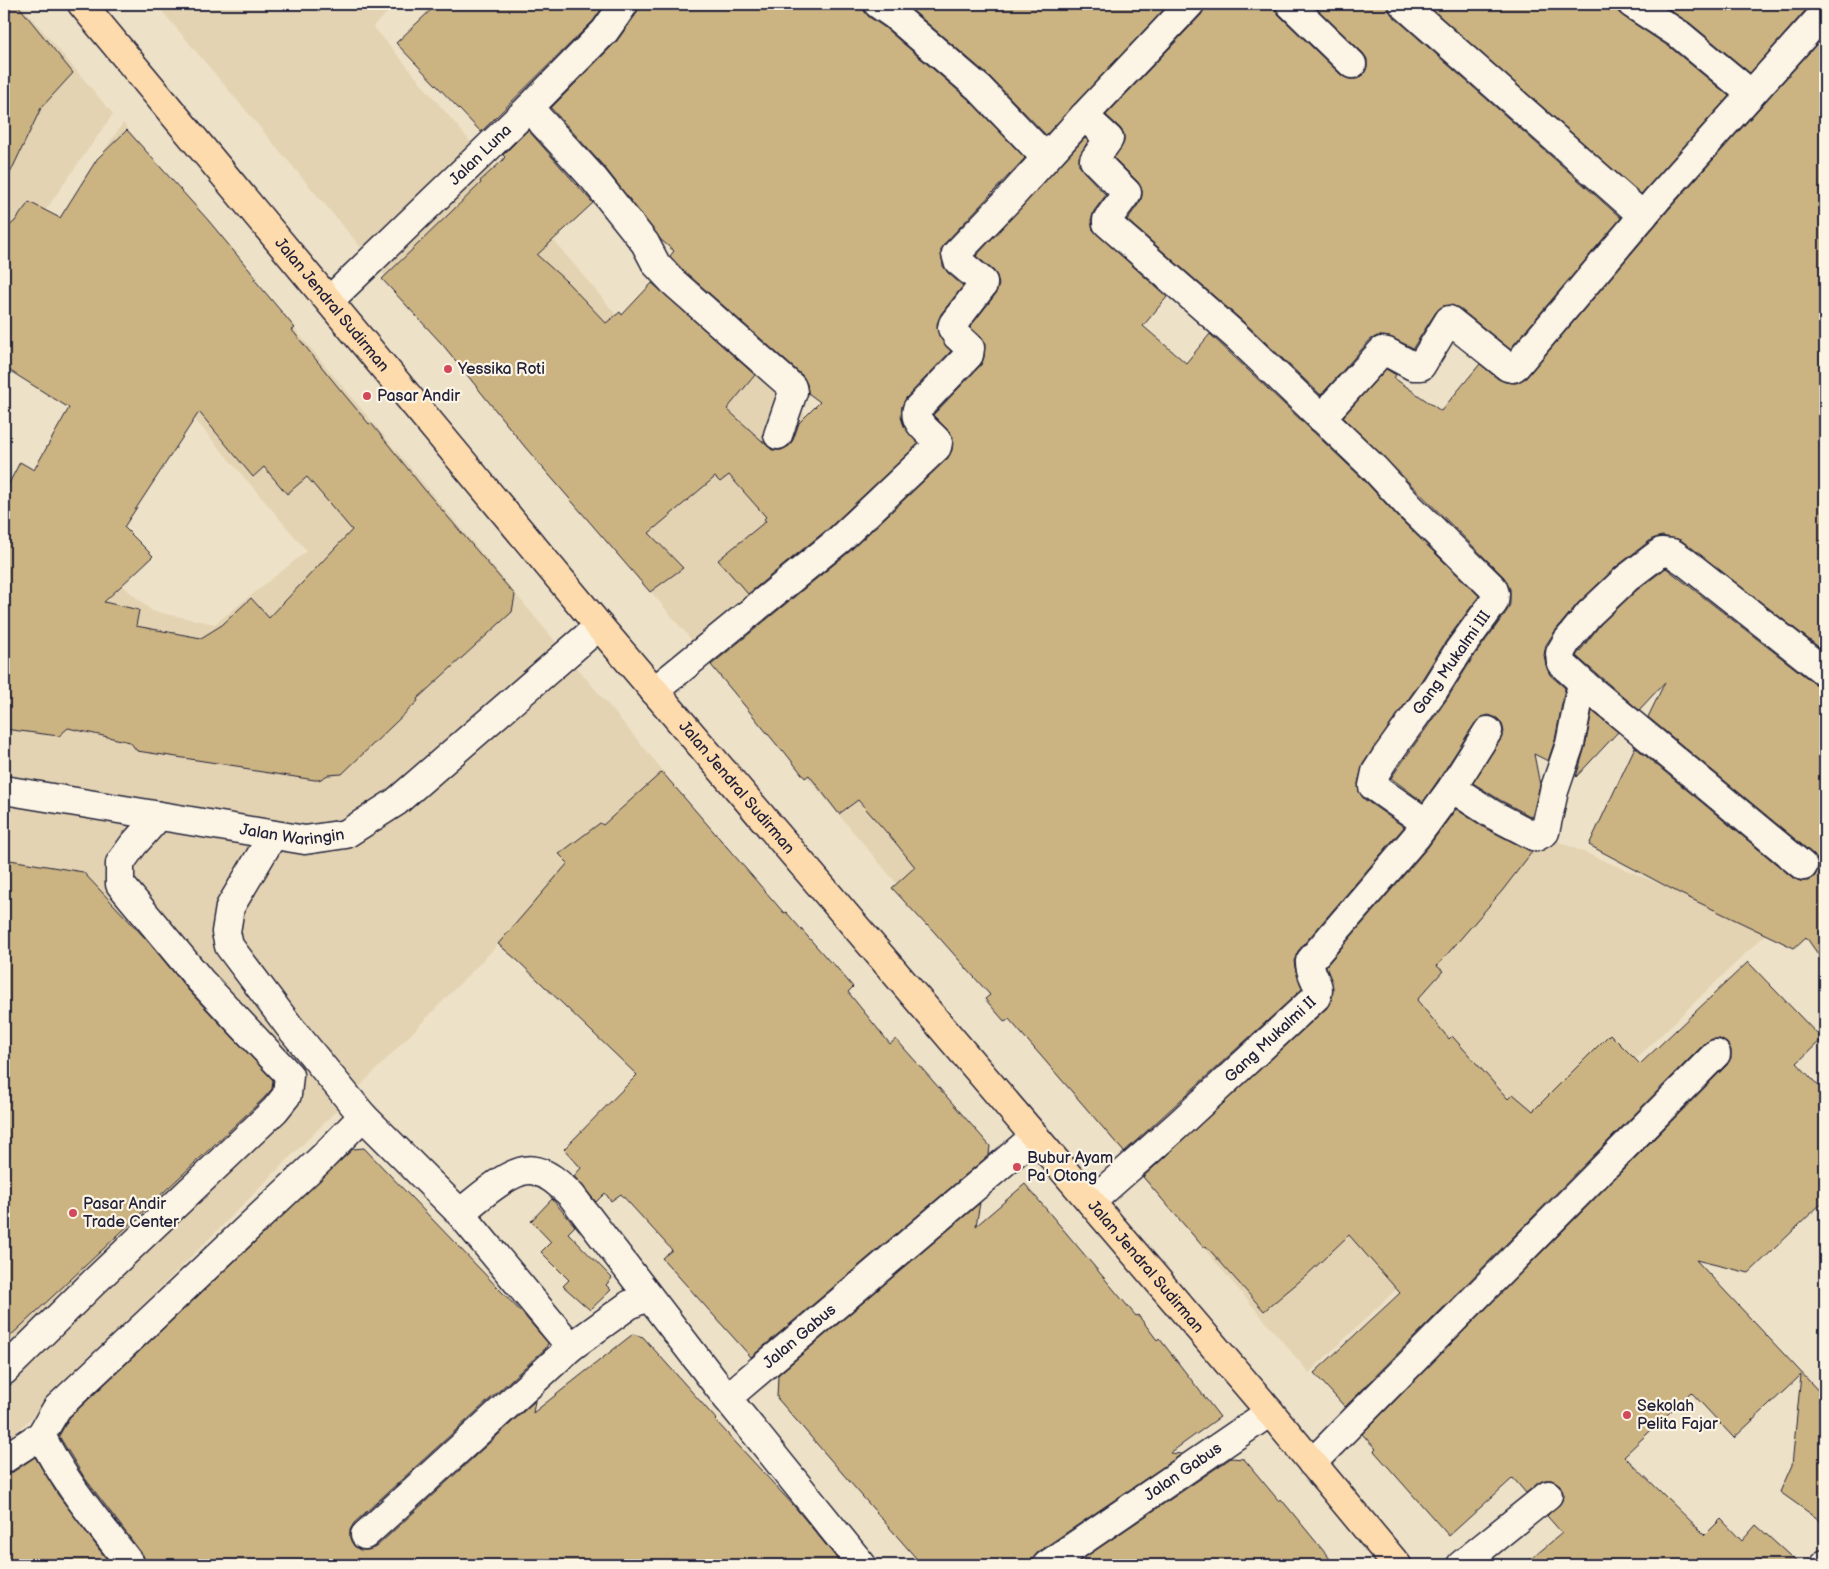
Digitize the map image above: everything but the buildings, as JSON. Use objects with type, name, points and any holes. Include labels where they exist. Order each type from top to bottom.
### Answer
[{"type":"main road","name":"Jalan Jendral Sudirman","points":[[82,4],[330,300],[599,626],[1036,1136],[1397,1565]]},
{"type":"street","name":"Jalan Luna","points":[[330,300],[529,108],[605,31],[624,4]]},
{"type":"street","points":[[878,4],[894,15],[979,88],[1046,158]]},
{"type":"street","points":[[654,691],[840,540],[937,448],[938,442],[920,423],[916,414],[917,409],[971,351],[952,328],[953,324],[983,285],[982,280],[958,260],[956,254],[1190,4]]},
{"type":"street","points":[[1290,4],[1352,64]]},
{"type":"street","points":[[1403,4],[1643,216]]},
{"type":"street","points":[[1632,4],[1680,35],[1751,94]]},
{"type":"street","points":[[1084,116],[1109,139],[1094,160],[1127,193],[1107,220],[1107,223],[1236,336],[1321,418],[1382,351],[1413,366],[1421,366],[1449,320],[1508,367],[1513,368],[1517,365],[1559,318],[1643,216],[1825,12]]},
{"type":"street","points":[[529,108],[594,179],[646,242],[656,264],[792,387],[793,392],[778,435]]},
{"type":"street","name":"Gang Mukalmi III","points":[[1321,418],[1374,468],[1462,559],[1484,578],[1493,588],[1495,594],[1494,602],[1376,772],[1373,786],[1426,823]]},
{"type":"street","points":[[1803,866],[1561,664],[1560,653],[1567,641],[1589,614],[1627,578],[1661,552],[1672,553],[1684,561],[1825,672]]},
{"type":"street","name":"Jalan Waringin","points":[[4,790],[305,840],[346,834],[396,802],[599,626]]},
{"type":"street","points":[[1452,788],[1492,814],[1536,837],[1544,832],[1554,791],[1570,744],[1581,688],[1585,685]]},
{"type":"street","name":"Gang Mukalmi II","points":[[1091,1202],[1179,1124],[1316,997],[1320,990],[1309,969],[1310,961],[1426,823],[1452,788],[1488,731]]},
{"type":"street","points":[[4,1370],[275,1110],[287,1095],[289,1075],[200,980],[120,884],[120,863],[158,816]]},
{"type":"street","points":[[273,835],[230,907],[226,932],[229,946],[289,1026],[363,1116],[460,1213],[571,1347]]},
{"type":"street","points":[[1312,1463],[1716,1054]]},
{"type":"street","points":[[4,1459],[41,1434],[57,1408],[322,1158],[363,1116]]},
{"type":"street","name":"Jalan Gabus","points":[[727,1398],[1036,1136]]},
{"type":"street","points":[[460,1213],[505,1178],[522,1171],[534,1170],[553,1178],[571,1195],[727,1398],[862,1565]]},
{"type":"street","points":[[365,1535],[571,1347],[629,1305],[648,1296]]},
{"type":"street","name":"Jalan Gabus","points":[[1047,1565],[1270,1412]]},
{"type":"street","points":[[41,1434],[53,1459],[66,1479],[131,1565]]},
{"type":"street","points":[[1461,1565],[1548,1495]]},
{"type":"shaded area","points":[[4,4],[20,4],[113,114],[4,269]]},
{"type":"shaded area","points":[[156,4],[397,4],[373,26],[619,318],[659,277],[1079,672],[1206,891],[1313,996],[1235,1069],[1318,1159],[1446,1043],[1413,991],[1545,836],[1770,930],[1309,1373]]},
{"type":"shaded area","name":"Pasar Andir","points":[[123,123],[665,773],[334,1113],[4,1445],[4,519],[24,501],[152,611],[215,624],[307,551],[43,241]]},
{"type":"place","name":"Yessika Roti","points":[[448,369]]},
{"type":"place","name":"Pasar Andir","points":[[367,396]]},
{"type":"place","name":"Bubur Ayam Pa' Otong","points":[[1017,1167]]},
{"type":"place","name":"Pasar Andir Trade Center","points":[[73,1213]]},
{"type":"place","name":"Sekolah Pelita Fajar","points":[[1627,1415]]}]
